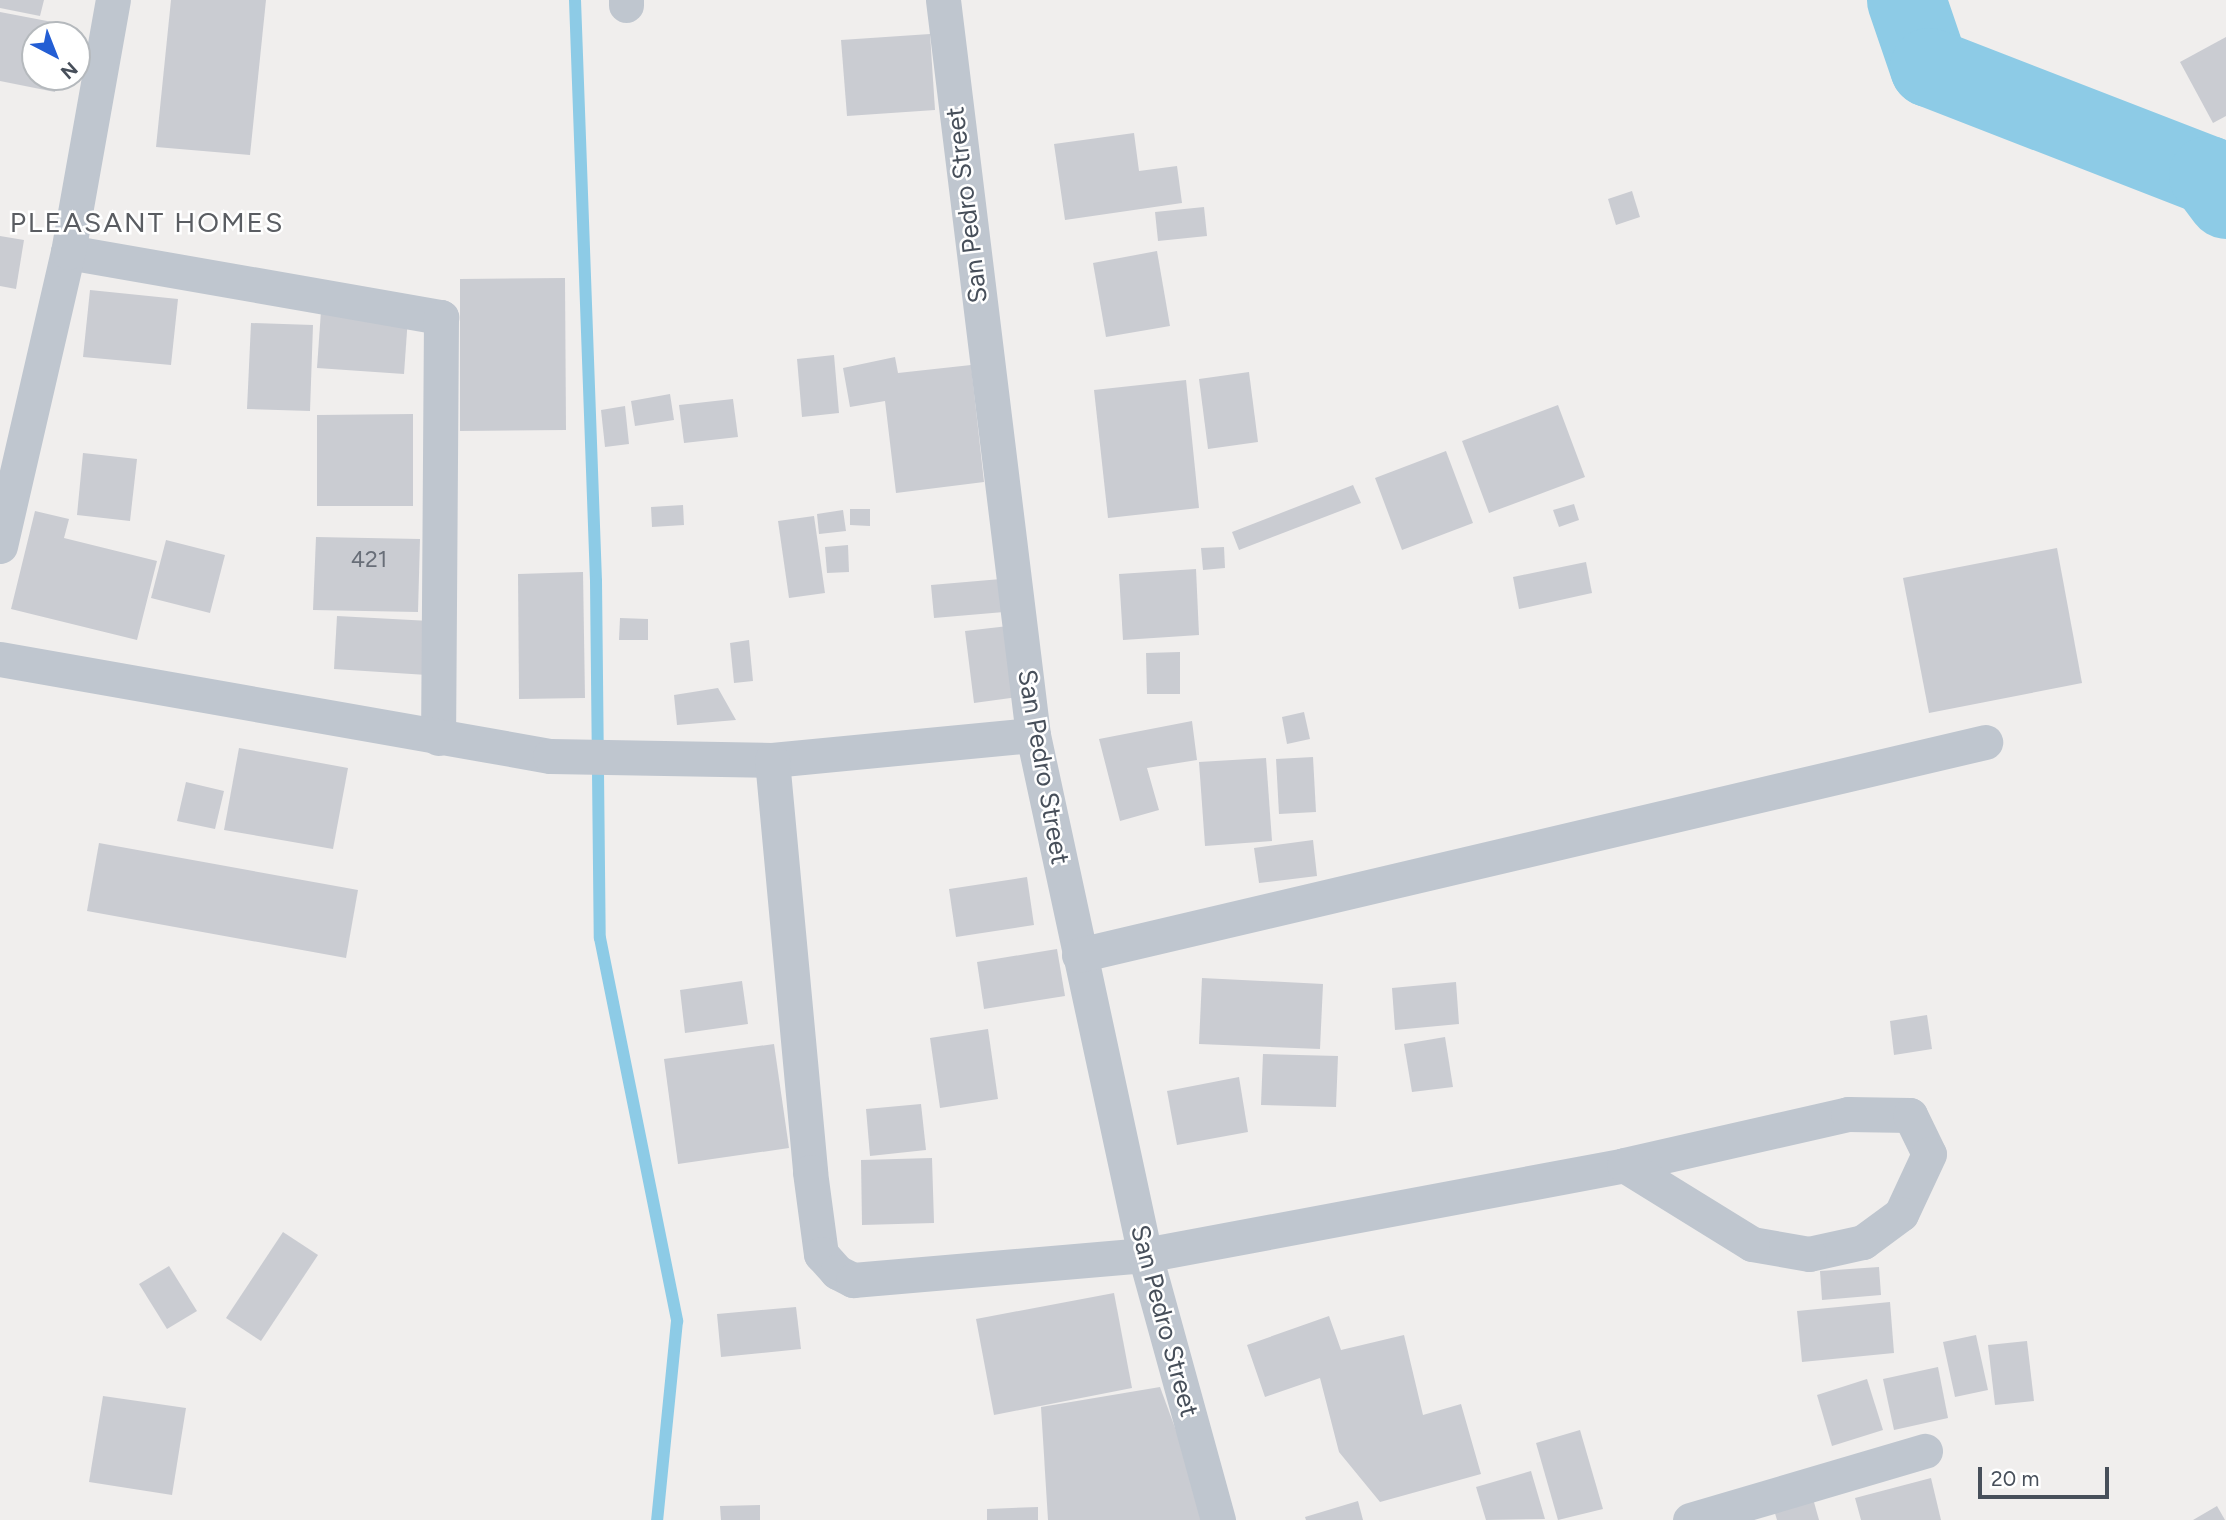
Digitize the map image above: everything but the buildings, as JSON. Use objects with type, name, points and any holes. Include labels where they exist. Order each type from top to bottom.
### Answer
[{"type":"street","points":[[0,546],[68,252],[113,0]]},
{"type":"street","name":"San Pedro Street","points":[[943,0],[1033,735],[1145,1255],[1218,1520]]},
{"type":"street","points":[[68,252],[441,317],[438,738]]},
{"type":"street","points":[[0,659],[550,756],[772,760],[1033,735]]},
{"type":"street","points":[[1079,955],[1985,742]]},
{"type":"street","points":[[772,760],[821,1254],[853,1280],[1145,1255],[1624,1166],[1848,1114],[1893,1111],[1918,1123],[1929,1154],[1901,1214],[1863,1242],[1809,1254],[1752,1244],[1624,1166]]},
{"type":"street","points":[[1689,1520],[1925,1451]]},
{"type":"waterway","points":[[575,0],[596,581],[600,938],[677,1321],[657,1520]]},
{"type":"waterway","points":[[1906,0],[1929,67],[2208,175],[2226,199]]},
{"type":"district","name":"PLEASANT HOMES","points":[[147,222]]}]
